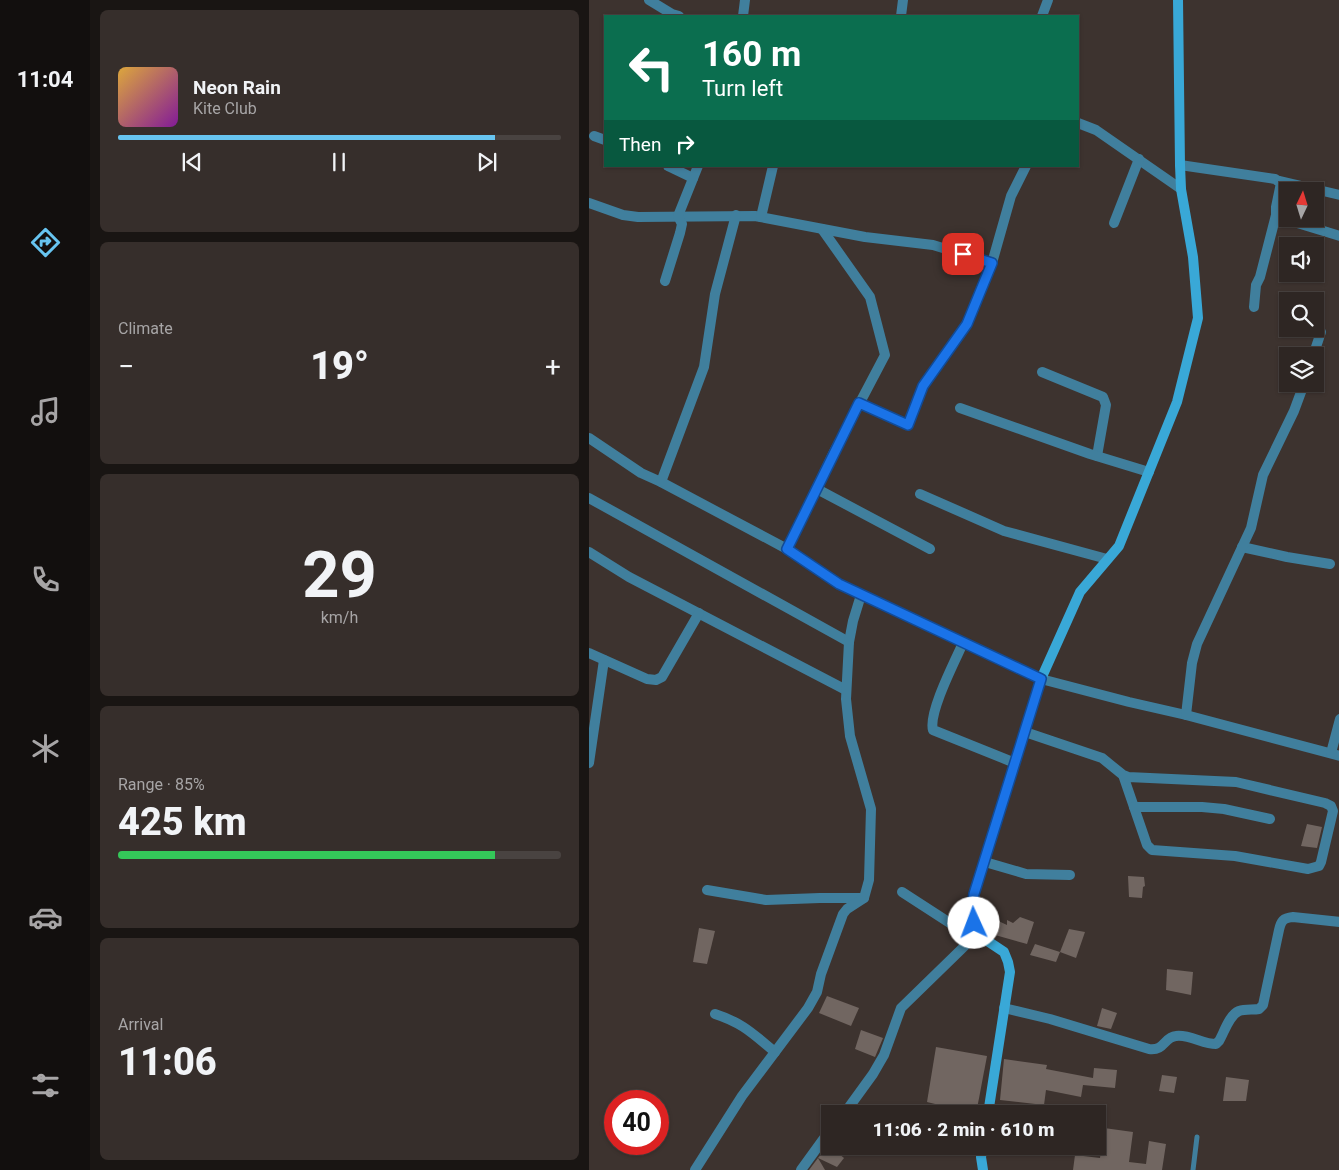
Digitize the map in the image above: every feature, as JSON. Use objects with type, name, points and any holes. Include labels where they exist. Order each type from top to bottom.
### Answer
[{"type":"street","points":[[649,0],[676,15]]},
{"type":"street","points":[[743,15],[745,0]]},
{"type":"street","points":[[901,15],[903,0]]},
{"type":"street","points":[[1042,15],[1048,0]]},
{"type":"street","points":[[975,936],[971,912],[974,894],[1041,679],[1080,592],[1119,546],[1177,402],[1198,318],[1193,257],[1181,189],[1178,0]]},
{"type":"street","points":[[1079,123],[1096,130],[1181,189]]},
{"type":"street","points":[[594,136],[604,140]]},
{"type":"street","points":[[1113,223],[1139,159]]},
{"type":"street","points":[[1180,165],[1275,178],[1280,182]]},
{"type":"street","points":[[670,167],[693,178]]},
{"type":"street","points":[[665,281],[682,224],[678,216],[698,167]]},
{"type":"street","points":[[761,217],[773,167]]},
{"type":"street","points":[[859,403],[908,425],[923,386],[967,324],[992,263],[1011,196],[1026,167]]},
{"type":"street","points":[[1324,192],[1339,195]]},
{"type":"street","points":[[1255,307],[1256,284],[1260,277],[1279,195]]},
{"type":"street","points":[[589,203],[623,215],[638,217],[736,215],[761,217],[865,237],[933,244],[992,263]]},
{"type":"street","points":[[1276,214],[1281,218],[1339,236]]},
{"type":"street","points":[[661,482],[704,367],[710,316],[736,215]]},
{"type":"street","points":[[787,549],[859,403],[885,355],[870,298],[822,229]]},
{"type":"street","points":[[1042,372],[1103,397],[1106,405],[1097,456]]},
{"type":"street","points":[[1186,715],[1195,652],[1251,528],[1263,475],[1294,411],[1301,392]]},
{"type":"street","points":[[960,408],[1097,456],[1149,472]]},
{"type":"street","points":[[589,438],[641,473],[787,549],[839,584],[1041,679],[1335,754],[1339,719]]},
{"type":"street","points":[[817,489],[930,549]]},
{"type":"street","points":[[920,494],[1004,531],[1107,559]]},
{"type":"street","points":[[589,498],[849,642]]},
{"type":"street","points":[[1242,547],[1287,558],[1330,564]]},
{"type":"street","points":[[589,552],[629,577],[846,690]]},
{"type":"street","points":[[695,1170],[742,1096],[808,1008],[817,992],[821,974],[843,914],[847,909],[864,898],[869,880],[871,809],[849,736],[846,690],[849,642],[861,595]]},
{"type":"street","points":[[589,653],[647,679],[656,680],[661,677],[699,614]]},
{"type":"street","points":[[963,643],[934,709],[931,724],[933,730],[1015,763]]},
{"type":"street","points":[[589,763],[604,660]]},
{"type":"street","points":[[1025,732],[1102,758],[1123,775],[1142,779],[1197,780],[1249,785],[1325,803],[1331,806],[1333,811],[1321,862],[1319,866],[1308,869],[1235,856],[1152,850],[1147,845],[1123,775]]},
{"type":"street","points":[[1134,807],[1202,807],[1224,809],[1270,820]]},
{"type":"street","points":[[985,862],[1026,874],[1070,876]]},
{"type":"street","points":[[707,890],[766,900],[864,898]]},
{"type":"street","points":[[902,892],[1004,952],[1010,972],[989,1105]]},
{"type":"street","points":[[1004,1008],[1051,1019],[1149,1049],[1155,1050],[1162,1047],[1170,1038],[1178,1036],[1216,1044],[1236,1012],[1259,1009],[1263,1005],[1279,930],[1283,920],[1293,918],[1339,922]]},
{"type":"street","points":[[851,1105],[884,1055],[901,1008],[975,936]]},
{"type":"street","points":[[715,1014],[733,1020],[746,1028],[775,1052]]},
{"type":"street","points":[[801,1170],[821,1142]]},
{"type":"street","points":[[981,1155],[983,1170]]},
{"type":"lane","points":[[1193,1170],[1197,1137]]},
{"type":"building","points":[[1307,824],[1322,827],[1317,848],[1301,846]]},
{"type":"building","points":[[1128,876],[1144,877],[1145,886],[1143,887],[1142,898],[1129,897]]},
{"type":"building","points":[[1020,917],[1034,922],[1027,944],[988,933],[992,918],[1007,925],[1007,920],[1013,923]]},
{"type":"building","points":[[699,928],[715,931],[707,964],[693,962]]},
{"type":"building","points":[[1069,929],[1085,932],[1076,958],[1060,952]]},
{"type":"building","points":[[1035,944],[1060,952],[1056,962],[1030,955]]},
{"type":"building","points":[[1167,969],[1193,972],[1191,995],[1166,990]]},
{"type":"building","points":[[827,996],[859,1008],[851,1026],[819,1013]]},
{"type":"building","points":[[1102,1008],[1117,1013],[1111,1029],[1097,1026]]},
{"type":"building","points":[[861,1030],[883,1038],[875,1057],[855,1049]]},
{"type":"building","points":[[936,1047],[987,1056],[978,1105],[939,1105],[927,1102]]},
{"type":"building","points":[[1004,1059],[1047,1065],[1046,1069],[1093,1078],[1094,1068],[1117,1070],[1115,1088],[1083,1085],[1081,1097],[1046,1090],[1044,1105],[1000,1100]]},
{"type":"building","points":[[1162,1075],[1177,1077],[1174,1093],[1159,1091]]},
{"type":"building","points":[[1226,1077],[1249,1080],[1246,1101],[1223,1101]]},
{"type":"building","points":[[1106,1128],[1133,1132],[1129,1162],[1146,1164],[1149,1141],[1166,1144],[1162,1170],[1073,1170],[1075,1155],[1100,1158],[1100,1155],[1106,1155]]},
{"type":"building","points":[[821,1154],[840,1155],[844,1158],[837,1167],[818,1158]]},
{"type":"building","points":[[818,1158],[825,1170],[809,1170]]},
{"type":"route","points":[[963,254],[992,263],[967,324],[923,386],[908,425],[859,403],[787,549],[839,584],[1041,679],[974,894],[971,912],[974,923]]}]
